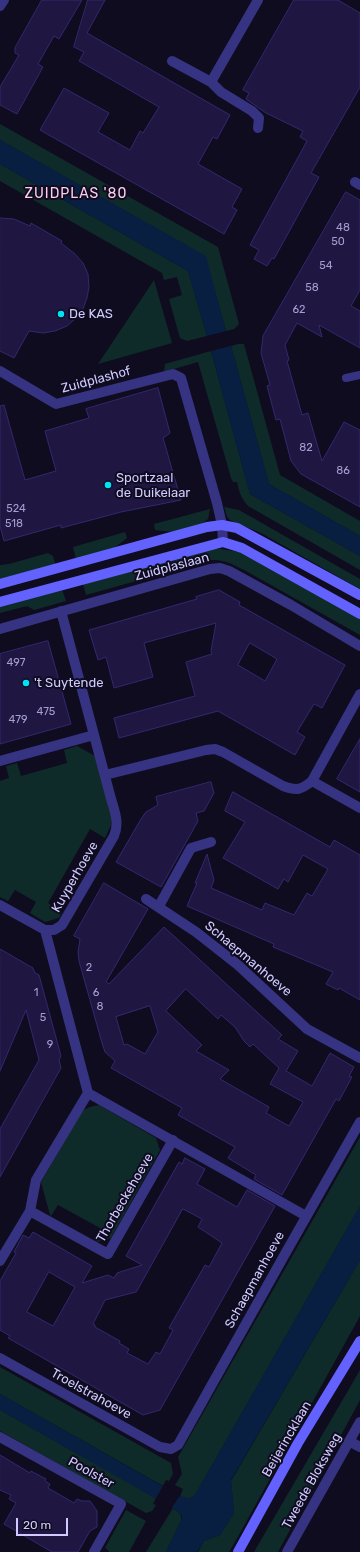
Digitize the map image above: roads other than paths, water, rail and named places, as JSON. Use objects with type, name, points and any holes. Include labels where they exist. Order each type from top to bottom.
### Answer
[{"type":"street","points":[[0,6],[4,0]]},
{"type":"street","points":[[211,82],[258,0]]},
{"type":"street","points":[[172,61],[211,82],[221,92],[252,111],[259,118],[258,128]]},
{"type":"street","name":"Zuidplashof","points":[[0,371],[56,404],[159,377]]},
{"type":"street","name":"Zuidplaslaan","points":[[159,377],[173,374],[181,378],[222,525],[222,542]]},
{"type":"street","points":[[0,584],[207,527],[222,525],[237,528],[360,595]]},
{"type":"street","name":"Zuidplaslaan","points":[[0,602],[222,542],[242,548],[360,614]]},
{"type":"street","name":"Zuidplaslaan","points":[[0,629],[210,569],[220,568],[229,571],[284,601],[360,646]]},
{"type":"street","name":"Kuyperhoeve","points":[[45,930],[54,930],[62,925],[114,836],[117,828],[116,818],[105,775],[61,611]]},
{"type":"street","points":[[105,775],[215,749],[293,790],[303,788],[312,781],[360,694]]},
{"type":"street","points":[[0,761],[94,735]]},
{"type":"street","points":[[312,781],[360,808]]},
{"type":"street","points":[[159,906],[191,848],[211,842]]},
{"type":"street","name":"Schaepmanhoeve","points":[[146,899],[159,906],[196,932],[238,965],[308,1029],[360,1058]]},
{"type":"street","points":[[0,905],[45,930],[88,1093],[36,1180],[30,1211],[0,1261]]},
{"type":"street","points":[[88,1093],[306,1216]]},
{"type":"street","name":"Schaepmanhoeve","points":[[171,1449],[178,1445],[360,1122]]},
{"type":"street","name":"Thorbeckehoeve","points":[[30,1211],[108,1254],[173,1140]]},
{"type":"street","name":"Beijerincklaan","points":[[238,1552],[298,1443],[360,1341]]},
{"type":"street","name":"Troelstrahoeve","points":[[0,1358],[160,1447],[171,1449]]},
{"type":"street","name":"Tweede Bloksweg","points":[[287,1552],[360,1422]]},
{"type":"street","name":"Poolster","points":[[0,1437],[121,1504],[94,1552]]},
{"type":"street","points":[[349,1441],[360,1447]]},
{"type":"lane","points":[[346,378],[360,375]]},
{"type":"water","points":[[0,140],[206,256],[226,331],[207,336],[188,271],[0,164]]},
{"type":"water","points":[[231,346],[269,484],[360,536],[360,556],[250,494],[211,351]]},
{"type":"water","points":[[360,1206],[360,1260],[231,1480],[234,1513],[220,1535],[204,1541],[197,1552],[166,1552],[181,1521],[182,1516],[179,1512],[0,1410],[0,1394],[180,1496],[190,1499],[195,1495]]},
{"type":"place","name":"De KAS","points":[[61,314]]},
{"type":"place","name":"Sportzaal de Duikelaar","points":[[108,485]]},
{"type":"place","name":"'t Suytende","points":[[26,683]]},
{"type":"district","name":"ZUIDPLAS '80","points":[[76,194]]}]
